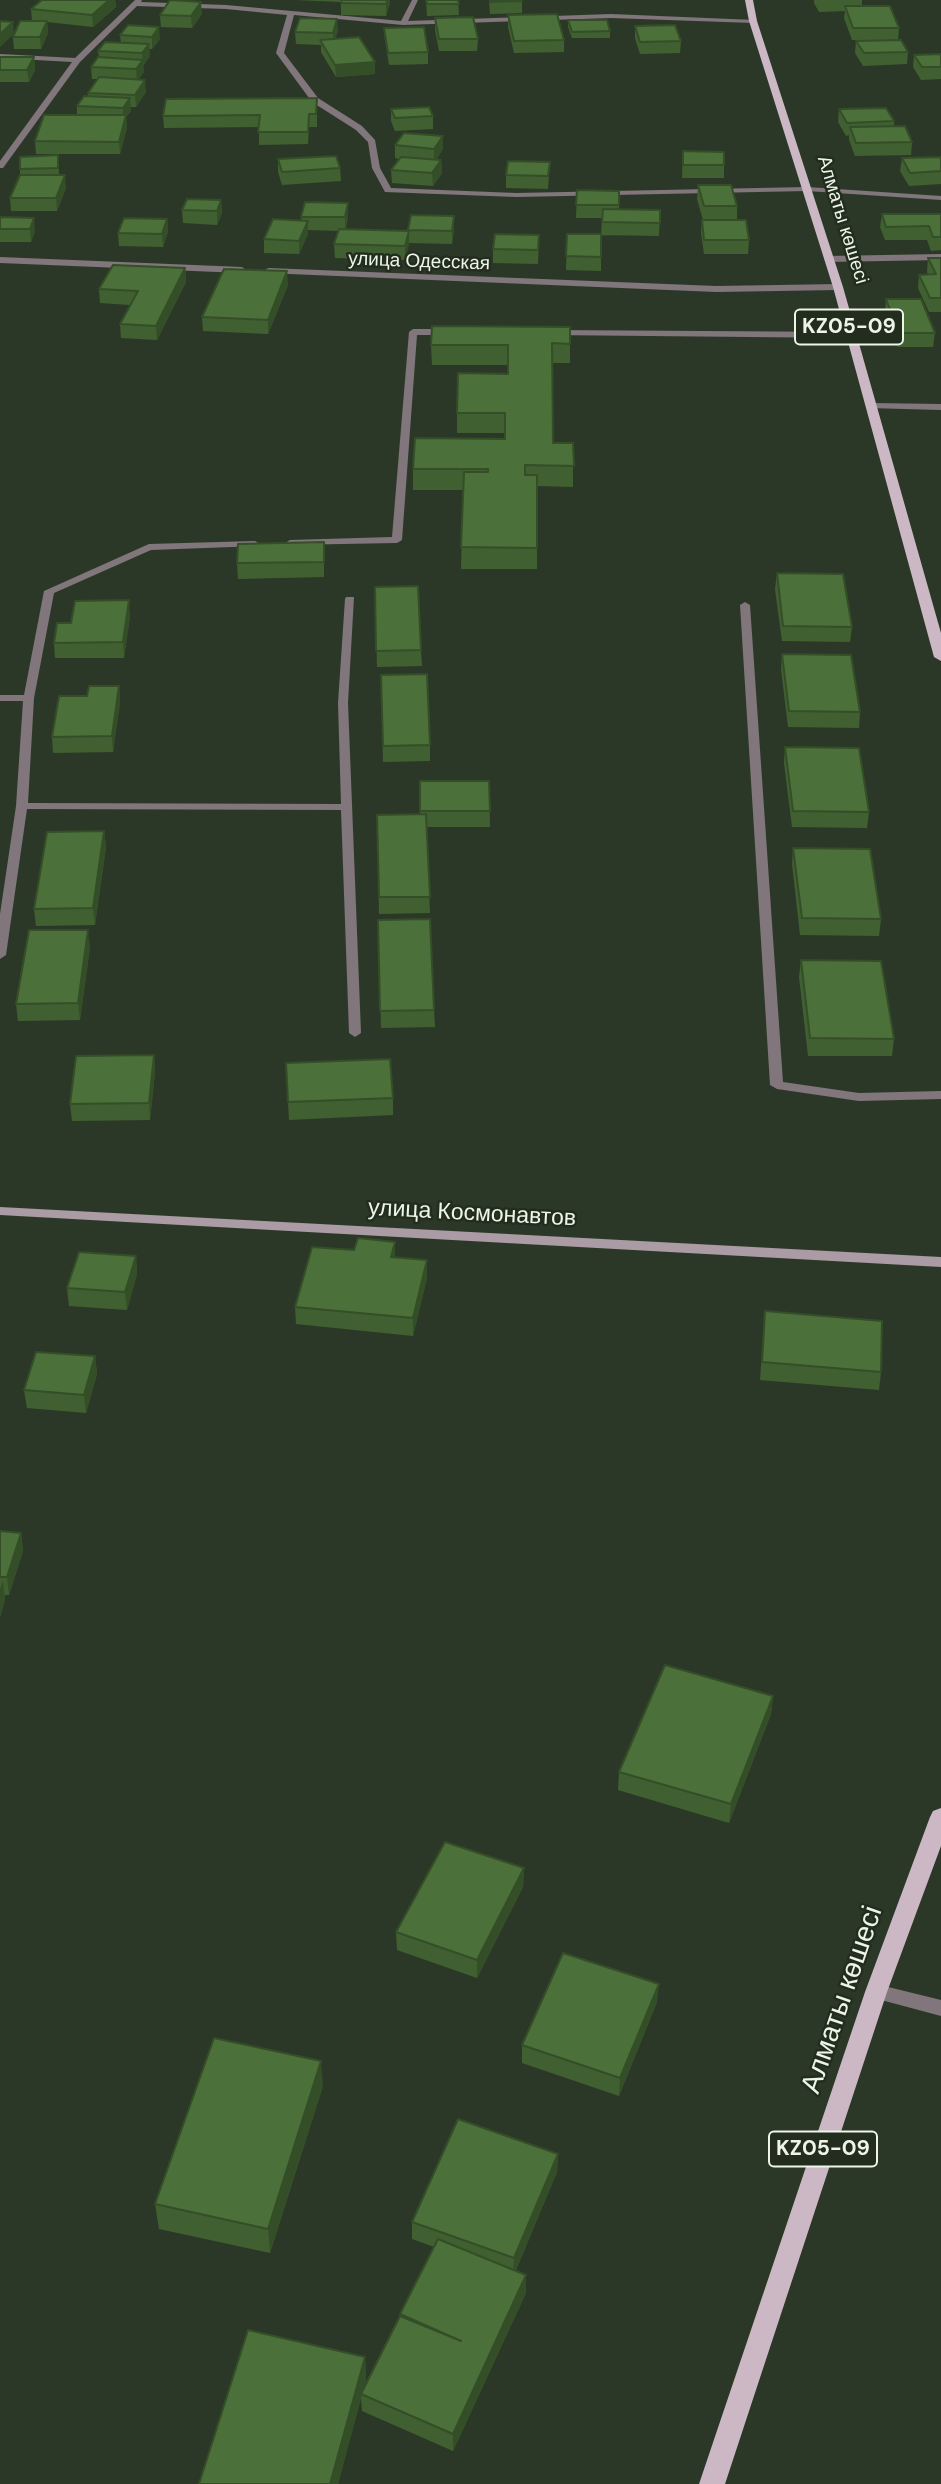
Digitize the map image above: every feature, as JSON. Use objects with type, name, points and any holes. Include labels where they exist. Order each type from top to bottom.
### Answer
[{"type":"main road","name":"Алматы көшесі","points":[[749,0],[753,21],[838,287],[941,657]]},
{"type":"main road","name":"улица Космонавтов","points":[[0,1211],[941,1262]]},
{"type":"main road","name":"Алматы көшесі","points":[[712,2484],[876,1992],[941,1816]]},
{"type":"street","points":[[403,23],[415,0]]},
{"type":"street","points":[[0,166],[77,60],[137,2],[403,23],[611,16],[753,21]]},
{"type":"street","points":[[290,14],[280,53],[315,100],[359,128],[372,142],[376,168],[388,190],[516,195],[807,189],[941,198]]},
{"type":"street","points":[[0,56],[77,60]]},
{"type":"street","points":[[828,259],[941,257]]},
{"type":"street","name":"улица Одесская","points":[[0,260],[702,289],[838,287]]},
{"type":"street","points":[[0,955],[22,806],[29,698],[49,591],[149,547],[397,540],[413,332],[468,332]]},
{"type":"street","points":[[536,333],[851,335]]},
{"type":"street","points":[[871,406],[941,407]]},
{"type":"street","points":[[350,599],[343,703],[355,1033]]},
{"type":"street","points":[[745,605],[777,1084],[859,1097],[941,1096]]},
{"type":"street","points":[[0,698],[29,698]]},
{"type":"street","points":[[22,806],[346,807]]},
{"type":"street","points":[[876,1992],[941,2008]]},
{"type":"building","points":[[42,0],[109,0],[92,15],[31,9]]},
{"type":"building","points":[[170,0],[201,2],[191,16],[160,15]]},
{"type":"building","points":[[342,0],[387,0],[386,4],[341,3]]},
{"type":"building","points":[[426,0],[458,0],[459,4],[427,4]]},
{"type":"building","points":[[522,0],[522,1],[490,2]]},
{"type":"building","points":[[845,6],[890,6],[899,28],[853,28]]},
{"type":"building","points":[[557,14],[564,40],[514,41],[508,15]]},
{"type":"building","points":[[473,17],[478,39],[439,39],[435,18]]},
{"type":"building","points":[[300,18],[337,19],[333,33],[295,32]]},
{"type":"building","points":[[568,20],[607,20],[610,31],[572,32]]},
{"type":"building","points":[[0,21],[13,22],[0,34]]},
{"type":"building","points":[[20,21],[47,21],[40,37],[13,37]]},
{"type":"building","points":[[128,25],[159,27],[152,37],[120,35]]},
{"type":"building","points":[[675,25],[681,41],[640,42],[635,26]]},
{"type":"building","points":[[424,27],[428,52],[388,53],[384,28]]},
{"type":"building","points":[[359,37],[375,62],[335,65],[320,40]]},
{"type":"building","points":[[901,40],[908,52],[864,53],[856,41]]},
{"type":"building","points":[[105,42],[149,44],[142,53],[98,51]]},
{"type":"building","points":[[941,54],[941,67],[922,67],[914,55]]},
{"type":"building","points":[[0,57],[34,57],[27,70],[0,70]]},
{"type":"building","points":[[98,57],[143,60],[136,69],[91,67]]},
{"type":"building","points":[[99,77],[145,80],[135,95],[88,93]]},
{"type":"building","points":[[84,96],[130,98],[123,108],[77,106]]},
{"type":"building","points":[[317,98],[316,114],[309,114],[308,132],[258,132],[260,115],[163,116],[166,99]]},
{"type":"building","points":[[429,107],[433,116],[395,118],[391,109]]},
{"type":"building","points":[[886,108],[894,121],[847,123],[839,109]]},
{"type":"building","points":[[44,115],[126,115],[119,142],[35,141]]},
{"type":"building","points":[[905,126],[912,142],[856,143],[850,127]]},
{"type":"building","points":[[404,133],[443,136],[434,149],[395,145]]},
{"type":"building","points":[[683,151],[724,152],[724,165],[683,165]]},
{"type":"building","points":[[58,155],[58,168],[20,169],[20,157]]},
{"type":"building","points":[[336,156],[340,168],[282,172],[278,159]]},
{"type":"building","points":[[401,157],[441,160],[432,173],[391,170]]},
{"type":"building","points":[[941,157],[941,171],[910,173],[902,158]]},
{"type":"building","points":[[508,161],[550,162],[548,176],[506,175]]},
{"type":"building","points":[[20,175],[65,175],[56,198],[10,198]]},
{"type":"building","points":[[698,185],[731,185],[737,206],[704,206]]},
{"type":"building","points":[[577,190],[619,191],[619,205],[576,205]]},
{"type":"building","points":[[187,199],[221,200],[217,211],[182,210]]},
{"type":"building","points":[[305,202],[348,203],[345,217],[301,217]]},
{"type":"building","points":[[603,209],[660,210],[660,223],[602,222]]},
{"type":"building","points":[[882,214],[941,214],[941,237],[933,237],[929,226],[886,227]]},
{"type":"building","points":[[411,215],[454,216],[452,231],[408,230]]},
{"type":"building","points":[[0,217],[34,218],[30,229],[0,229]]},
{"type":"building","points":[[124,218],[167,219],[162,234],[118,233]]},
{"type":"building","points":[[273,219],[308,221],[299,241],[264,239]]},
{"type":"building","points":[[702,220],[746,220],[749,240],[704,240]]},
{"type":"building","points":[[339,229],[409,231],[405,246],[334,244]]},
{"type":"building","points":[[495,234],[539,235],[538,250],[493,249]]},
{"type":"building","points":[[567,234],[601,234],[601,257],[566,256]]},
{"type":"building","points":[[928,258],[941,258],[941,298],[930,298],[919,275],[936,274]]},
{"type":"building","points":[[113,265],[185,268],[156,326],[120,324],[138,291],[99,289]]},
{"type":"building","points":[[224,269],[287,271],[268,320],[202,317]]},
{"type":"building","points":[[886,299],[921,299],[935,333],[899,333]]},
{"type":"building","points":[[432,326],[570,327],[570,344],[552,343],[553,443],[573,443],[574,466],[525,465],[525,475],[537,475],[537,548],[461,547],[464,472],[488,472],[488,469],[413,469],[415,438],[505,439],[505,413],[457,413],[458,373],[508,374],[508,345],[431,345]]},
{"type":"building","points":[[324,542],[324,562],[237,563],[238,544]]},
{"type":"building","points":[[777,573],[843,574],[852,627],[783,626]]},
{"type":"building","points":[[418,586],[421,650],[376,651],[375,587]]},
{"type":"building","points":[[129,600],[123,642],[54,643],[57,623],[71,623],[75,601]]},
{"type":"building","points":[[782,654],[851,655],[860,712],[789,711]]},
{"type":"building","points":[[427,674],[430,745],[383,746],[381,675]]},
{"type":"building","points":[[89,686],[119,686],[112,736],[52,737],[59,696],[87,696]]},
{"type":"building","points":[[785,747],[859,748],[869,812],[793,811]]},
{"type":"building","points":[[420,781],[489,781],[490,811],[420,811]]},
{"type":"building","points":[[426,814],[430,897],[379,897],[377,815]]},
{"type":"building","points":[[104,831],[93,908],[34,909],[47,832]]},
{"type":"building","points":[[793,848],[870,849],[881,919],[802,918]]},
{"type":"building","points":[[430,919],[434,1010],[380,1011],[378,920]]},
{"type":"building","points":[[29,930],[88,930],[78,1003],[16,1004]]},
{"type":"building","points":[[801,960],[881,961],[894,1039],[810,1038]]},
{"type":"building","points":[[154,1055],[149,1103],[70,1104],[76,1056]]},
{"type":"building","points":[[390,1059],[393,1098],[288,1102],[286,1063]]},
{"type":"building","points":[[358,1238],[395,1242],[391,1257],[427,1260],[413,1318],[295,1307],[312,1247],[354,1250]]},
{"type":"building","points":[[79,1252],[136,1256],[125,1292],[67,1288]]},
{"type":"building","points":[[765,1311],[882,1321],[881,1372],[762,1362]]},
{"type":"building","points":[[36,1352],[95,1356],[84,1395],[24,1390]]},
{"type":"building","points":[[0,1531],[21,1533],[7,1577],[0,1577]]},
{"type":"building","points":[[665,1665],[773,1696],[731,1804],[619,1772]]},
{"type":"building","points":[[445,1842],[524,1868],[477,1960],[396,1932]]},
{"type":"building","points":[[563,1953],[659,1984],[620,2078],[522,2045]]},
{"type":"building","points":[[214,2038],[321,2061],[268,2229],[155,2204]]},
{"type":"building","points":[[458,2119],[558,2154],[514,2258],[412,2222]]},
{"type":"building","points":[[438,2239],[526,2275],[453,2434],[361,2394],[400,2316],[461,2341],[400,2314]]},
{"type":"building","points":[[248,2330],[365,2357],[330,2484],[199,2484]]}]
